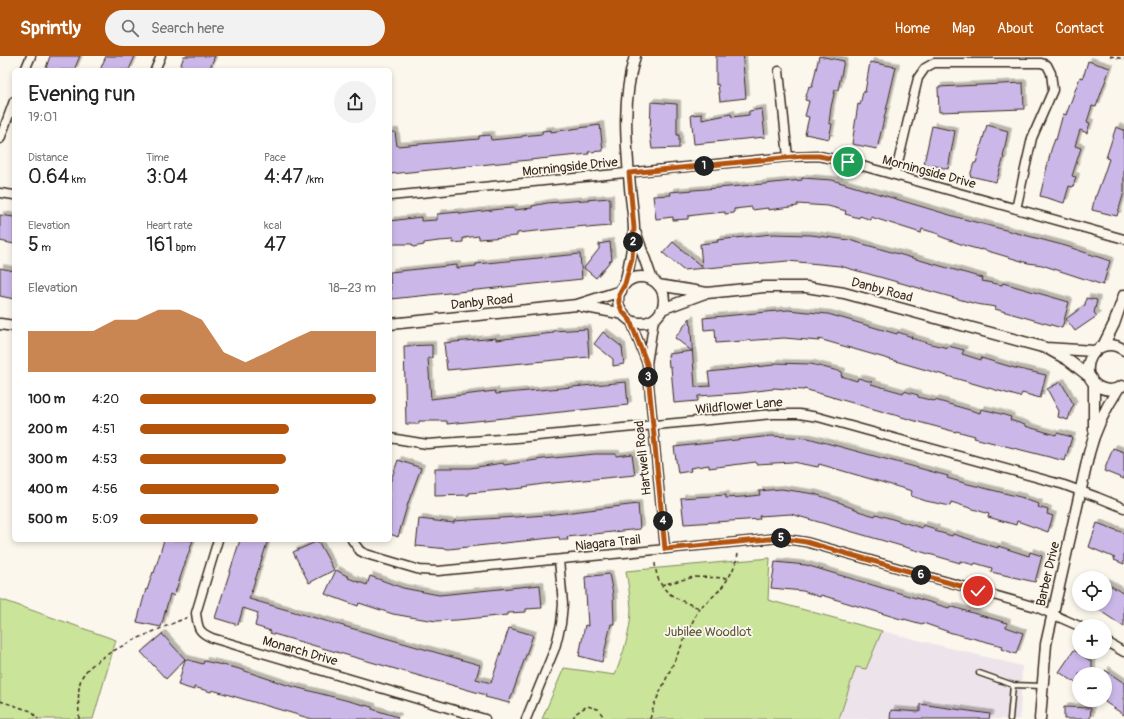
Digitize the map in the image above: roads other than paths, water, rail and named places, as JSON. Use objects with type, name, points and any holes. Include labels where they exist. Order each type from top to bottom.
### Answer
[{"type":"street","points":[[27,68],[31,56]]},
{"type":"street","points":[[156,68],[161,56]]},
{"type":"street","points":[[634,228],[642,257],[664,296],[662,309],[654,319],[642,322],[627,317],[619,303],[632,258],[634,228],[625,109],[631,69],[635,56]]},
{"type":"street","points":[[895,175],[918,78],[925,68],[934,63],[1035,62],[1047,65],[1051,73],[1053,90],[1032,138],[1016,208]]},
{"type":"street","points":[[779,71],[788,158]]},
{"type":"street","points":[[0,138],[12,106]]},
{"type":"street","name":"Morningside Drive","points":[[392,196],[788,158],[826,157],[1016,208],[1124,239]]},
{"type":"street","points":[[0,193],[12,195]]},
{"type":"street","points":[[623,288],[632,279],[639,277],[655,282]]},
{"type":"street","name":"Danby Road","points":[[655,282],[707,293]]},
{"type":"street","name":"Danby Road","points":[[662,309],[707,293],[764,287],[806,287],[844,293],[1046,348],[1094,351]]},
{"type":"street","name":"Danby Road","points":[[392,324],[577,306],[623,288]]},
{"type":"street","points":[[1104,346],[1124,295]]},
{"type":"street","name":"Danby Road","points":[[577,306],[627,317]]},
{"type":"street","name":"Hartwell Road","points":[[627,317],[647,364]]},
{"type":"street","name":"Hartwell Road","points":[[654,319],[647,364],[665,549]]},
{"type":"street","points":[[0,324],[12,326]]},
{"type":"street","points":[[1094,351],[1104,346],[1117,346],[1124,350]]},
{"type":"street","name":"Danby Road","points":[[1046,348],[1068,360],[1092,381]]},
{"type":"street","name":"Barber Drive","points":[[1040,719],[1046,644],[1093,436],[1092,381],[1088,373],[1088,361],[1094,351]]},
{"type":"street","points":[[1092,381],[1106,390],[1121,387]]},
{"type":"street","name":"Barber Drive","points":[[1093,436],[1106,409],[1121,387]]},
{"type":"street","name":"Wildflower Lane","points":[[392,438],[427,444],[653,426],[773,414],[808,415],[1081,491],[1124,508]]},
{"type":"street","name":"Niagara Trail","points":[[353,542],[360,551],[366,554],[430,571],[779,538],[806,542],[1036,607],[1072,623]]},
{"type":"street","name":"Monarch Drive","points":[[217,542],[196,613],[197,625],[201,633],[212,638],[485,719]]},
{"type":"street","points":[[526,719],[554,648],[561,624],[562,600],[559,560]]},
{"type":"street","points":[[1112,645],[1124,652]]},
{"type":"lane","points":[[979,673],[1013,685],[1042,686]]},
{"type":"lane","points":[[1010,719],[1013,685]]},
{"type":"park label","name":"Jubilee Woodlot","points":[[708,632]]}]
